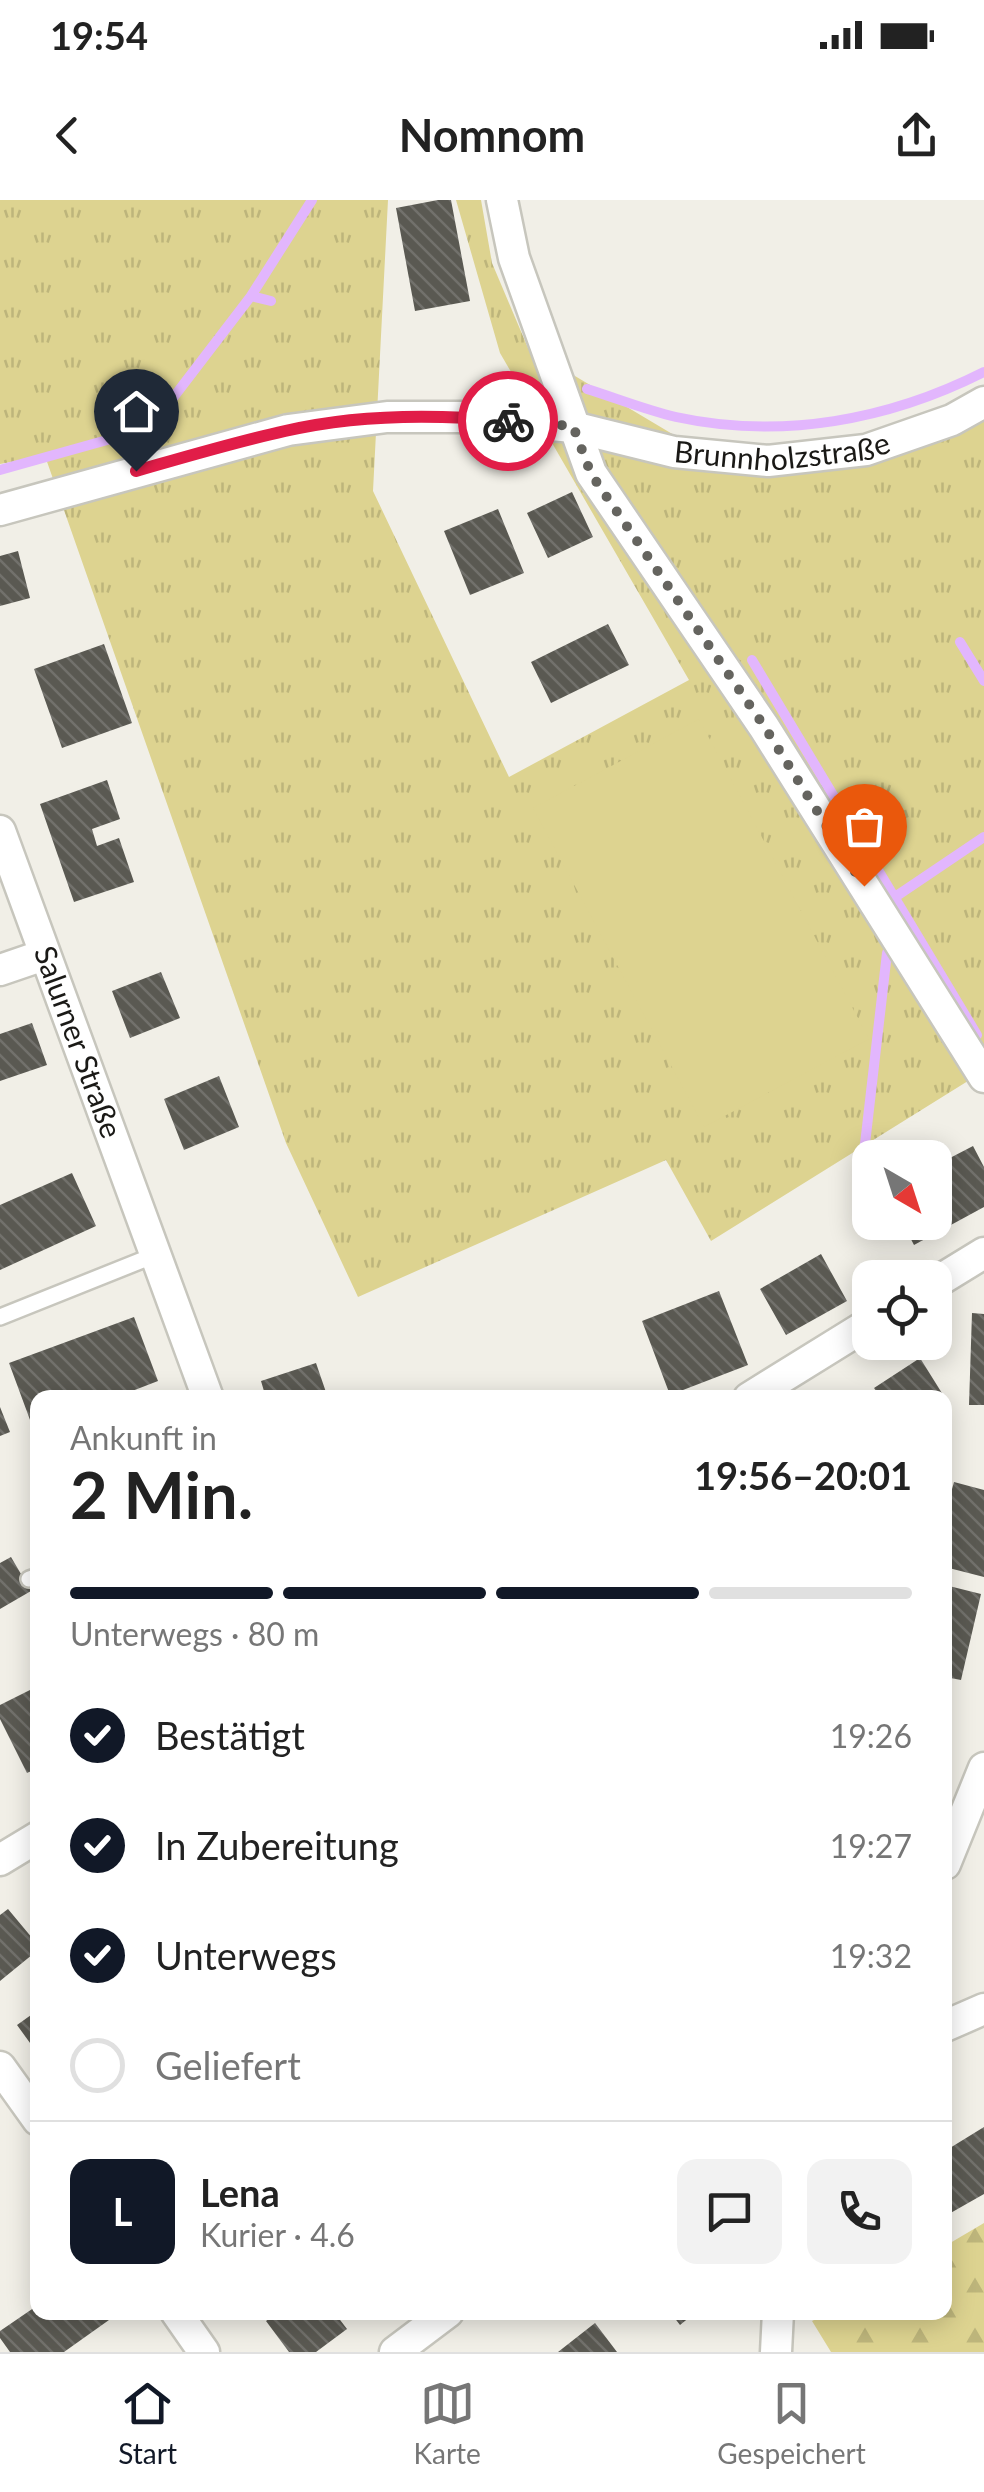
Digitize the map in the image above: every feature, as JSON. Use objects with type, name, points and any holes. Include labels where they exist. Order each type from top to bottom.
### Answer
[{"type":"street","points":[[502,200],[514,258],[591,474],[764,726],[984,1077]]},
{"type":"street","name":"Brunnholzstraße","points":[[0,510],[288,430],[387,416],[460,416],[573,426],[674,452],[768,461],[866,450],[952,420],[984,402]]},
{"type":"street","name":"Salurner Straße","points":[[0,831],[205,1390]]},
{"type":"street","points":[[0,970],[44,955]]},
{"type":"street","points":[[952,1273],[984,1253]]},
{"type":"street","points":[[762,1390],[852,1334]]},
{"type":"street","points":[[952,1847],[984,1768]]},
{"type":"street","points":[[0,1860],[30,1842]]},
{"type":"street","points":[[952,2023],[984,2009]]},
{"type":"street","points":[[0,2068],[30,2109]]},
{"type":"street","points":[[182,2320],[204,2352]]},
{"type":"street","points":[[395,2352],[437,2320]]},
{"type":"street","points":[[776,2352],[778,2320]]},
{"type":"lane","points":[[0,1317],[156,1255]]},
{"type":"green space","points":[[0,200],[388,200],[373,491],[509,777],[689,680],[500,353],[456,200],[481,200],[492,263],[528,348],[674,435],[766,445],[861,435],[947,406],[984,386],[984,1071],[873,1140],[852,1140],[852,1153],[711,1241],[666,1160],[358,1297],[286,1143],[45,456],[0,464]]},
{"type":"green space","points":[[699,719],[869,1039],[704,1127],[533,808]]},
{"type":"green space","points":[[984,2223],[984,2352],[831,2352],[812,2321],[952,2320],[952,2242]]},
{"type":"building","points":[[451,200],[470,301],[415,311],[396,208]]},
{"type":"building","points":[[572,492],[593,537],[548,558],[527,513]]},
{"type":"building","points":[[498,509],[524,573],[470,595],[444,531]]},
{"type":"building","points":[[18,551],[30,598],[0,606],[0,556]]},
{"type":"building","points":[[608,624],[629,665],[551,703],[531,662]]},
{"type":"building","points":[[104,644],[132,723],[62,748],[34,669]]},
{"type":"building","points":[[107,780],[120,819],[92,829],[97,846],[119,838],[134,882],[74,902],[40,804]]},
{"type":"building","points":[[161,972],[180,1018],[130,1038],[112,991]]},
{"type":"building","points":[[32,1023],[47,1065],[0,1081],[0,1034]]},
{"type":"building","points":[[219,1076],[239,1127],[184,1150],[164,1099]]},
{"type":"building","points":[[973,1146],[984,1167],[984,1207],[952,1224],[952,1157]]},
{"type":"building","points":[[72,1173],[96,1226],[0,1270],[0,1205]]},
{"type":"building","points":[[821,1254],[847,1301],[786,1335],[760,1289]]},
{"type":"building","points":[[719,1291],[748,1365],[683,1390],[668,1390],[642,1321]]},
{"type":"building","points":[[972,1313],[984,1314],[984,1405],[969,1405]]},
{"type":"building","points":[[134,1317],[158,1381],[135,1390],[30,1390],[30,1420],[9,1363]]},
{"type":"building","points":[[921,1360],[940,1390],[875,1390]]},
{"type":"building","points":[[316,1363],[325,1390],[264,1390],[261,1381]]},
{"type":"building","points":[[0,1407],[10,1432],[0,1436]]},
{"type":"building","points":[[954,1482],[984,1490],[984,1577],[952,1569]]},
{"type":"building","points":[[11,1557],[30,1592],[0,1609],[0,1563]]},
{"type":"building","points":[[952,1587],[981,1594],[961,1680],[952,1678]]},
{"type":"building","points":[[30,1690],[27,1773],[0,1719],[0,1705]]},
{"type":"building","points":[[8,1909],[30,1935],[30,1957],[0,1981],[0,1915]]},
{"type":"building","points":[[30,2016],[30,2043],[17,2025]]},
{"type":"building","points":[[984,2127],[984,2194],[952,2212],[952,2147]]},
{"type":"building","points":[[30,2310],[30,2320],[109,2320],[64,2352],[10,2352],[0,2338],[0,2331]]},
{"type":"building","points":[[340,2320],[347,2329],[316,2352],[289,2352],[266,2321]]},
{"type":"building","points":[[595,2323],[617,2352],[558,2352]]},
{"type":"waterway","points":[[0,470],[150,428],[251,296],[312,200]]},
{"type":"waterway","points":[[251,296],[271,301]]},
{"type":"waterway","points":[[587,389],[676,417],[716,424],[795,426],[911,403],[984,372]]},
{"type":"waterway","points":[[960,642],[984,681]]},
{"type":"waterway","points":[[752,660],[977,1035]]},
{"type":"waterway","points":[[895,897],[984,837]]},
{"type":"waterway","points":[[865,1140],[887,953]]},
{"type":"way so far","points":[[508,421],[573,426],[591,474],[764,726],[864,886]]},
{"type":"route","points":[[136,471],[288,430],[387,416],[460,416],[508,421]]}]
